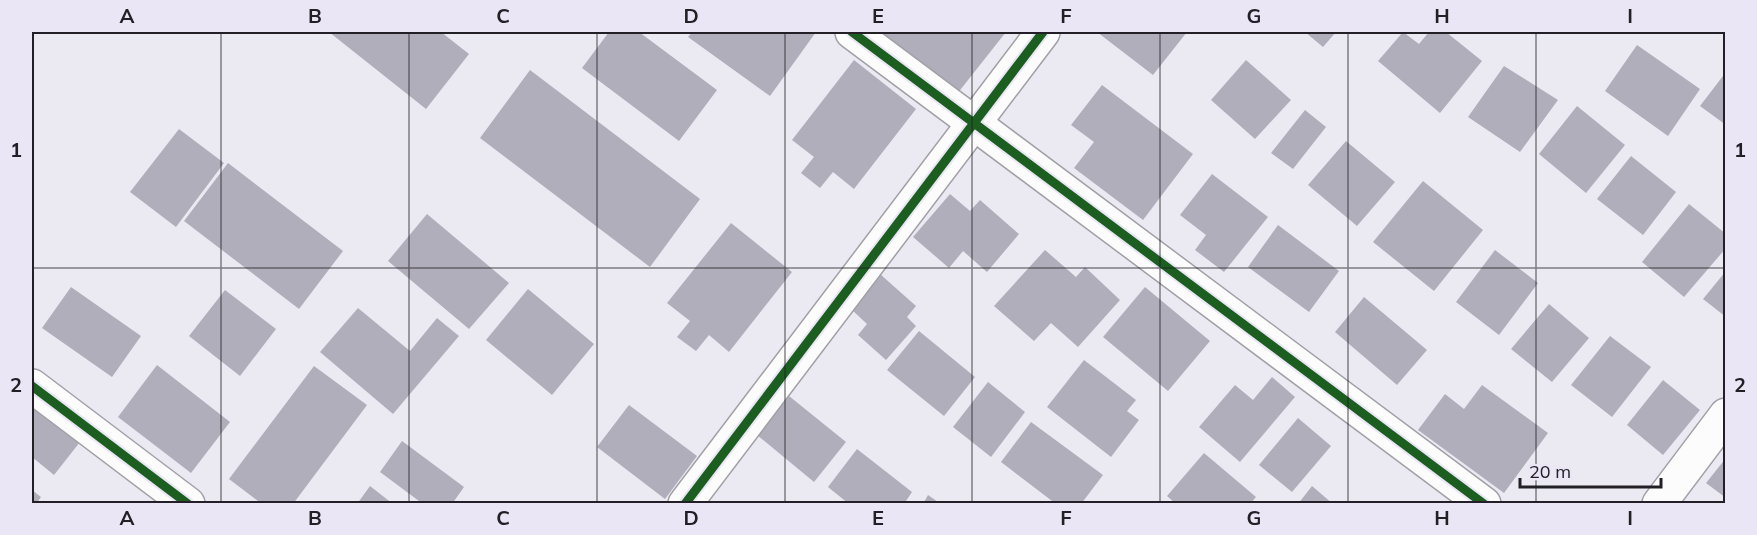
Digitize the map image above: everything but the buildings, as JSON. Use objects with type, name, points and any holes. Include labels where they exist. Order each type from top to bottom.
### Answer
[{"type":"street","points":[[852,32],[1484,504]]},
{"type":"street","points":[[685,504],[1043,32]]},
{"type":"street","points":[[32,386],[188,504]]},
{"type":"street","points":[[1659,504],[1725,415]]},
{"type":"cycle path","points":[[852,32],[1484,504]]},
{"type":"cycle path","points":[[685,504],[1043,32]]},
{"type":"cycle path","points":[[32,386],[188,504]]}]
